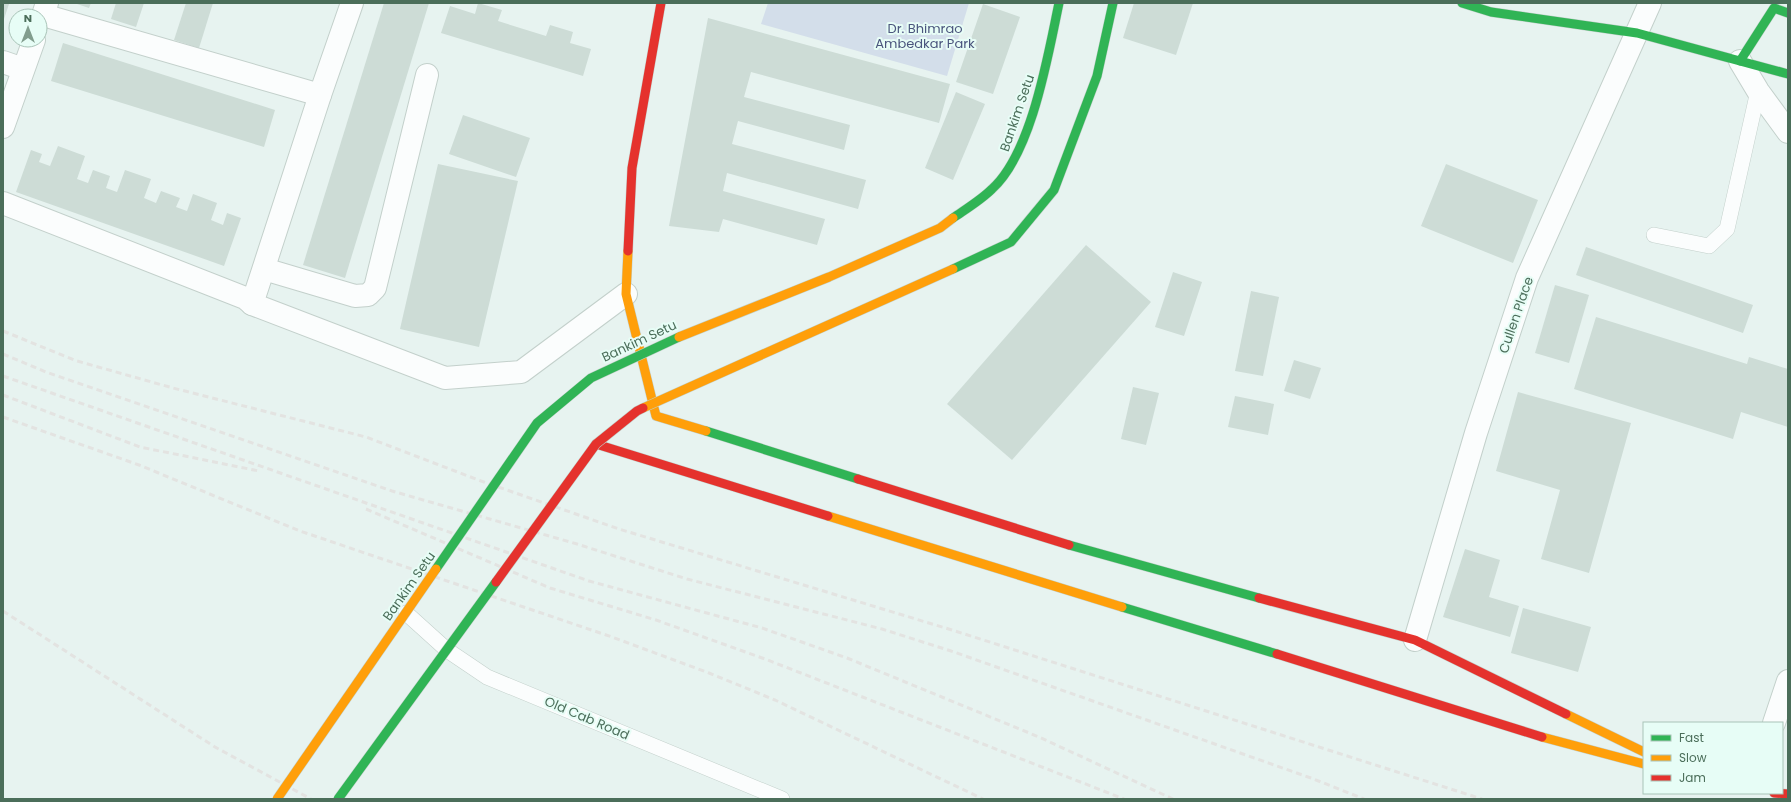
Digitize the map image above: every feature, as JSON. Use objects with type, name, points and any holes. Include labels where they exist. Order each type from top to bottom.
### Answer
[{"type":"main road","points":[[661,3],[632,168],[626,294],[656,416],[1109,557],[1415,640],[1643,752]]},
{"type":"main road","name":"Bankim Setu","points":[[277,799],[537,424],[591,378],[658,345],[829,277],[940,228],[993,189],[1017,156],[1043,80],[1059,3]]},
{"type":"main road","points":[[338,799],[596,444],[638,411],[1011,242],[1054,190],[1098,76],[1113,3]]},
{"type":"main road","points":[[1462,3],[1491,12],[1637,33],[1788,74]]},
{"type":"main road","points":[[1761,5],[1788,13]]},
{"type":"main road","points":[[1740,61],[1774,8]]},
{"type":"main road","points":[[596,444],[1560,742],[1643,764]]},
{"type":"street","points":[[252,304],[320,95],[352,3]]},
{"type":"street","name":"Cullen Place","points":[[1415,640],[1476,433],[1527,278],[1637,33],[1648,3]]},
{"type":"street","points":[[48,15],[320,95]]},
{"type":"street","points":[[3,127],[31,48]]},
{"type":"street","points":[[1740,61],[1758,91],[1788,132]]},
{"type":"street","points":[[3,62],[23,69]]},
{"type":"street","points":[[264,269],[355,296],[368,295],[375,288],[427,75]]},
{"type":"street","points":[[1758,91],[1788,103]]},
{"type":"street","points":[[3,203],[245,298],[252,304],[445,378],[521,372],[626,294]]},
{"type":"street","points":[[1774,722],[1788,681]]},
{"type":"lane","points":[[1654,235],[1709,246],[1727,229],[1758,91]]},
{"type":"lane","name":"Old Cab Road","points":[[406,613],[447,650],[487,677],[782,799]]},
{"type":"green space","name":"Dr. Bhimrao Ambedkar Park","points":[[768,3],[969,3],[947,76],[761,24]]},
{"type":"building","points":[[3,3],[9,4],[3,22]]},
{"type":"building","points":[[74,3],[91,3],[89,8]]},
{"type":"building","points":[[116,3],[144,3],[136,27],[111,19]]},
{"type":"building","points":[[186,3],[213,3],[199,48],[174,40]]},
{"type":"building","points":[[384,3],[429,3],[345,278],[303,265]]},
{"type":"building","points":[[478,3],[502,10],[498,21],[546,36],[550,25],[573,32],[570,43],[591,49],[583,76],[441,33],[450,6],[475,14]]},
{"type":"building","points":[[1134,3],[1193,3],[1176,55],[1123,38]]},
{"type":"building","points":[[983,4],[1020,17],[993,94],[956,82]]},
{"type":"building","points":[[708,18],[950,84],[939,123],[751,72],[744,97],[850,125],[844,150],[738,121],[732,144],[866,180],[858,209],[727,173],[723,191],[825,219],[817,245],[723,219],[719,232],[669,226]]},
{"type":"building","points":[[63,43],[275,110],[264,147],[51,81]]},
{"type":"building","points":[[956,92],[985,104],[953,180],[925,168]]},
{"type":"building","points":[[463,115],[530,138],[516,177],[449,154]]},
{"type":"building","points":[[58,146],[85,156],[77,179],[88,183],[93,170],[110,176],[106,188],[117,192],[125,170],[151,179],[144,198],[156,203],[161,191],[180,198],[176,207],[187,211],[193,194],[217,203],[211,220],[223,225],[227,213],[241,218],[224,266],[16,192],[31,150],[42,154],[39,162],[50,166]]},
{"type":"building","points":[[438,164],[518,181],[479,347],[400,329]]},
{"type":"building","points":[[1446,164],[1538,200],[1513,263],[1421,226]]},
{"type":"building","points":[[1086,245],[1151,302],[1012,460],[947,404]]},
{"type":"building","points":[[1586,247],[1753,305],[1743,333],[1576,275]]},
{"type":"building","points":[[1173,272],[1202,282],[1184,336],[1155,327]]},
{"type":"building","points":[[1555,285],[1589,295],[1569,363],[1535,353]]},
{"type":"building","points":[[1251,291],[1279,297],[1263,376],[1235,371]]},
{"type":"building","points":[[1596,317],[1747,364],[1749,357],[1788,369],[1788,427],[1741,412],[1733,439],[1574,389]]},
{"type":"building","points":[[1294,360],[1321,368],[1310,399],[1284,391]]},
{"type":"building","points":[[1133,387],[1159,393],[1146,445],[1121,439]]},
{"type":"building","points":[[1518,392],[1631,423],[1589,573],[1541,559],[1560,490],[1496,471]]},
{"type":"building","points":[[1235,396],[1274,404],[1268,435],[1228,427]]},
{"type":"building","points":[[1465,549],[1500,560],[1489,597],[1519,606],[1510,637],[1443,617]]},
{"type":"building","points":[[1523,608],[1591,627],[1578,672],[1511,653]]},
{"type":"railway","points":[[3,331],[77,361],[173,388],[366,437],[481,481],[619,529],[952,630],[1482,799]]},
{"type":"railway","points":[[3,354],[46,372],[392,491],[577,544],[687,579],[882,629],[951,651],[1311,778],[1364,799]]},
{"type":"railway","points":[[3,376],[589,581],[762,628],[847,658],[1039,737],[1173,799]]},
{"type":"railway","points":[[3,395],[140,447],[259,471]]},
{"type":"railway","points":[[3,417],[139,465],[300,531],[612,637],[709,673],[775,700],[983,799]]},
{"type":"railway","points":[[366,509],[550,588],[656,620],[765,659],[1124,799]]},
{"type":"railway","points":[[3,611],[215,747],[311,799]]},
{"type":"traffic: fast","points":[[953,218],[978,201],[992,189],[1006,173],[1018,152],[1028,128],[1044,75],[1059,3]]},
{"type":"traffic: fast","points":[[953,269],[1011,242],[1054,190],[1097,76],[1113,3]]},
{"type":"traffic: fast","points":[[1462,3],[1491,12],[1637,33],[1788,74]]},
{"type":"traffic: fast","points":[[1740,61],[1774,8],[1788,13]]},
{"type":"traffic: fast","points":[[436,569],[537,423],[591,378],[679,337]]},
{"type":"traffic: fast","points":[[706,431],[858,479]]},
{"type":"traffic: fast","points":[[1069,545],[1259,598]]},
{"type":"traffic: fast","points":[[338,799],[496,582]]},
{"type":"traffic: fast","points":[[1122,607],[1277,654]]},
{"type":"traffic: slow","points":[[679,337],[829,277],[940,228],[953,218]]},
{"type":"traffic: slow","points":[[628,251],[626,294],[656,416],[706,431]]},
{"type":"traffic: slow","points":[[643,408],[953,269]]},
{"type":"traffic: slow","points":[[828,516],[1122,607]]},
{"type":"traffic: slow","points":[[277,799],[436,569]]},
{"type":"traffic: slow","points":[[1566,714],[1643,752]]},
{"type":"traffic: slow","points":[[1542,737],[1643,764]]},
{"type":"traffic: jam","points":[[628,251],[632,168],[661,3]]},
{"type":"traffic: jam","points":[[496,582],[596,444],[637,411],[643,408]]},
{"type":"traffic: jam","points":[[596,444],[828,516]]},
{"type":"traffic: jam","points":[[858,479],[1069,545]]},
{"type":"traffic: jam","points":[[1259,598],[1415,640],[1566,714]]},
{"type":"traffic: jam","points":[[1277,654],[1542,737]]},
{"type":"traffic: jam","points":[[1783,794],[1788,794]]}]
